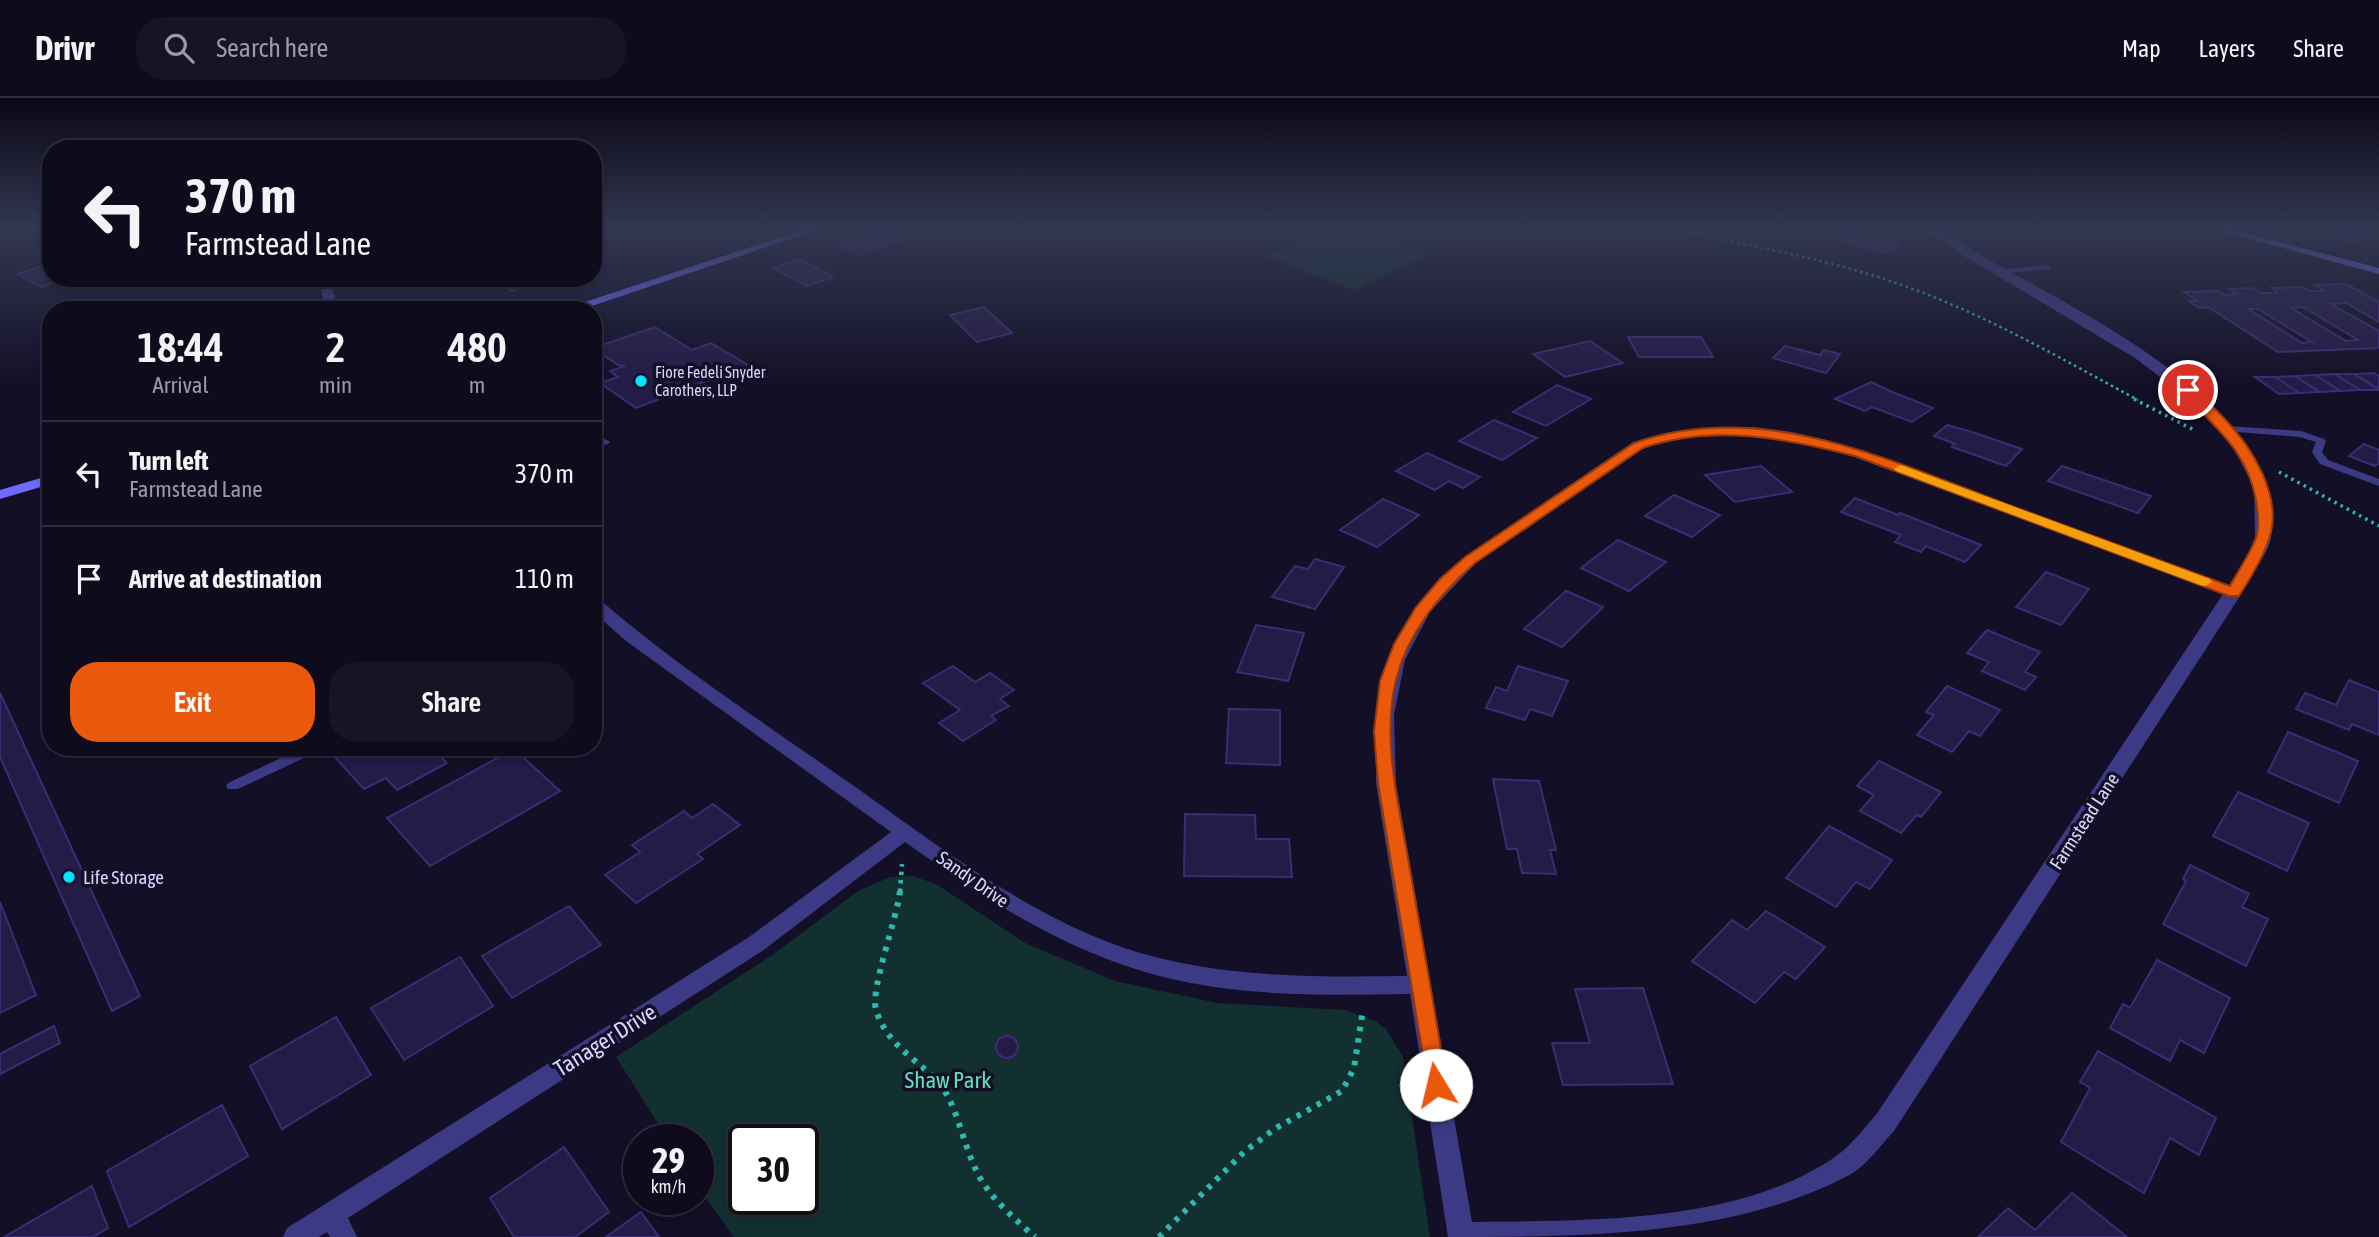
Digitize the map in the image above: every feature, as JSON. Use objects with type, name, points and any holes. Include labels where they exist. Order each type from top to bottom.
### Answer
[{"type":"main road","points":[[595,301],[658,280]]},
{"type":"main road","points":[[0,495],[42,482]]},
{"type":"street","name":"Farmstead Lane","points":[[1461,1236],[1668,1231],[1732,1219],[1795,1193],[1843,1165],[1885,1123],[2234,593],[2263,537],[2265,513],[2259,482],[2249,457],[2202,401],[2165,371],[2013,280]]},
{"type":"street","points":[[1461,1236],[1386,783],[1382,731],[1388,681],[1401,644],[1421,611],[1445,582],[1470,560],[1638,445],[1661,437],[1721,430],[1755,431],[1825,443],[2234,593]]},
{"type":"street","name":"Sandy Drive","points":[[602,616],[1015,908],[1080,942],[1157,967],[1227,981],[1294,986],[1420,985]]},
{"type":"street","name":"Tanager Drive","points":[[296,1237],[757,943],[905,832]]},
{"type":"street","points":[[332,1214],[344,1237]]},
{"type":"lane","points":[[2227,429],[2321,441],[2317,452],[2324,462],[2379,483]]},
{"type":"lane","points":[[233,786],[297,756]]},
{"type":"path","points":[[1881,280],[1931,295],[2007,330],[2203,435]]},
{"type":"path","points":[[2274,470],[2379,526]]},
{"type":"path","points":[[905,832],[898,913],[876,994],[876,1009],[893,1042],[946,1093],[979,1176],[1009,1213],[1035,1237]]},
{"type":"path","points":[[1159,1237],[1215,1177],[1249,1149],[1277,1127],[1325,1102],[1347,1085],[1353,1067],[1368,985]]},
{"type":"green space","points":[[1329,280],[1375,280],[1354,290]]},
{"type":"green space","name":"Shaw Park","points":[[912,876],[936,884],[1025,943],[1115,981],[1217,1003],[1345,1010],[1375,1021],[1386,1029],[1403,1057],[1430,1237],[734,1237],[714,1209],[714,1124],[658,1124],[616,1057],[771,956],[858,891],[890,877]]},
{"type":"building","points":[[28,280],[42,280],[41,287]]},
{"type":"building","points":[[796,280],[824,280],[807,286]]},
{"type":"building","points":[[2346,284],[2379,302],[2379,322],[2346,303],[2331,304],[2379,331],[2379,348],[2278,352],[2208,307],[2199,308],[2189,301],[2198,301],[2184,292],[2218,291],[2224,295],[2238,294],[2230,289],[2252,288],[2260,293],[2278,293],[2271,288],[2303,287],[2310,291],[2324,291],[2314,285]],"holes":[[[2303,307],[2358,340],[2346,341],[2291,308]],[[2248,309],[2258,309],[2312,342],[2302,343]]]},
{"type":"building","points":[[504,287],[523,287],[512,291]]},
{"type":"building","points":[[984,307],[1012,333],[977,342],[950,315]]},
{"type":"building","points":[[655,327],[692,350],[711,343],[748,365],[636,408],[602,384],[618,377],[610,371],[625,366],[618,365],[602,354],[602,345]]},
{"type":"building","points":[[1628,337],[1701,337],[1713,357],[1639,357]]},
{"type":"building","points":[[1590,341],[1623,363],[1565,377],[1533,354]]},
{"type":"building","points":[[1785,346],[1820,355],[1824,350],[1840,354],[1826,373],[1773,358]]},
{"type":"building","points":[[2374,373],[2379,376],[2379,389],[2354,374]]},
{"type":"building","points":[[2334,374],[2354,374],[2379,390],[2360,390]]},
{"type":"building","points":[[2334,374],[2360,390],[2340,391],[2315,375]]},
{"type":"building","points":[[2315,375],[2340,391],[2319,392],[2295,376]]},
{"type":"building","points":[[2295,376],[2319,392],[2299,393],[2275,377]]},
{"type":"building","points":[[2255,377],[2275,377],[2299,393],[2279,394]]},
{"type":"building","points":[[1871,382],[1933,408],[1912,422],[1872,407],[1865,411],[1835,399]]},
{"type":"building","points":[[1557,385],[1591,399],[1546,426],[1513,412]]},
{"type":"building","points":[[1494,420],[1537,438],[1502,460],[1459,441]]},
{"type":"building","points":[[1947,425],[2022,449],[2006,466],[1952,447],[1955,444],[1934,436]]},
{"type":"building","points":[[2364,444],[2379,450],[2379,463],[2375,466],[2349,456]]},
{"type":"building","points":[[1427,453],[1480,477],[1463,488],[1449,481],[1435,490],[1396,471]]},
{"type":"building","points":[[1761,466],[1792,492],[1735,502],[1705,475]]},
{"type":"building","points":[[2062,466],[2151,496],[2138,513],[2048,481]]},
{"type":"building","points":[[1674,495],[1720,515],[1692,537],[1645,516]]},
{"type":"building","points":[[1855,498],[1981,545],[1965,562],[1926,546],[1921,552],[1895,542],[1901,535],[1841,512]]},
{"type":"building","points":[[1383,499],[1419,515],[1377,547],[1340,530]]},
{"type":"building","points":[[1618,540],[1666,562],[1629,591],[1581,568]]},
{"type":"building","points":[[1315,559],[1344,567],[1315,609],[1272,597],[1295,566],[1308,569]]},
{"type":"building","points":[[2046,572],[2089,589],[2061,625],[2016,607]]},
{"type":"building","points":[[1566,591],[1603,607],[1562,647],[1524,629]]},
{"type":"building","points":[[1256,625],[1304,633],[1288,681],[1237,672]]},
{"type":"building","points":[[1987,630],[2040,652],[2025,672],[2036,677],[2025,690],[1982,671],[1989,662],[1967,653]]},
{"type":"building","points":[[953,666],[975,682],[990,673],[1014,690],[1000,699],[1009,706],[991,716],[996,720],[963,741],[939,723],[960,710],[923,683]]},
{"type":"building","points":[[1518,666],[1568,681],[1552,716],[1530,709],[1525,720],[1486,708],[1496,687],[1507,691]]},
{"type":"building","points":[[2349,680],[2379,692],[2379,735],[2352,724],[2349,730],[2296,709],[2305,693],[2336,705]]},
{"type":"building","points":[[1947,686],[2000,710],[1980,736],[1969,731],[1952,752],[1917,735],[1934,715],[1926,712]]},
{"type":"building","name":"Life Storage","points":[[0,693],[140,996],[112,1011],[0,757]]},
{"type":"building","points":[[1229,709],[1280,710],[1280,765],[1226,763]]},
{"type":"building","points":[[2288,732],[2358,761],[2339,803],[2268,772]]},
{"type":"building","points":[[334,756],[440,756],[447,763],[397,790],[386,778],[364,789]]},
{"type":"building","points":[[501,756],[522,756],[560,791],[430,866],[387,818]]},
{"type":"building","points":[[1879,761],[1941,792],[1921,817],[1917,815],[1901,833],[1860,811],[1874,795],[1857,786]]},
{"type":"building","points":[[1493,779],[1539,781],[1556,850],[1550,850],[1556,874],[1522,873],[1517,849],[1507,849]]},
{"type":"building","points":[[2238,792],[2309,823],[2287,871],[2213,836]]},
{"type":"building","points":[[713,804],[740,825],[697,854],[703,859],[636,903],[605,875],[640,852],[632,845],[684,811],[692,818]]},
{"type":"building","points":[[1185,814],[1255,815],[1256,839],[1289,839],[1292,877],[1184,876]]},
{"type":"building","points":[[1829,826],[1892,860],[1870,889],[1856,882],[1836,907],[1786,878]]},
{"type":"building","points":[[2190,865],[2249,894],[2242,907],[2268,919],[2246,966],[2163,924],[2186,881],[2183,879]]},
{"type":"building","points":[[0,902],[36,995],[0,1013]]},
{"type":"building","points":[[569,906],[601,945],[512,998],[482,956]]},
{"type":"building","points":[[1766,911],[1825,947],[1796,979],[1784,972],[1755,1003],[1692,961],[1732,920],[1747,930]]},
{"type":"building","points":[[460,957],[493,1006],[404,1060],[371,1008]]},
{"type":"building","points":[[2157,960],[2230,998],[2204,1053],[2180,1040],[2170,1061],[2110,1028],[2123,1004],[2130,1008]]},
{"type":"building","points":[[1643,988],[1673,1084],[1563,1085],[1552,1043],[1590,1043],[1575,989]]},
{"type":"building","points":[[336,1017],[371,1075],[282,1129],[250,1066]]},
{"type":"building","points":[[54,1026],[60,1043],[0,1074],[0,1054]]},
{"type":"building","points":[[1007,1036],[1015,1039],[1018,1047],[1015,1055],[1007,1058],[999,1055],[996,1047],[999,1039]]},
{"type":"building","points":[[2098,1051],[2216,1118],[2199,1155],[2170,1138],[2144,1193],[2061,1142],[2090,1088],[2080,1082]]},
{"type":"building","points":[[222,1105],[248,1156],[129,1227],[107,1171]]},
{"type":"building","points":[[564,1147],[609,1212],[575,1237],[514,1237],[490,1198]]},
{"type":"building","points":[[92,1186],[108,1228],[93,1237],[4,1237]]},
{"type":"building","points":[[2072,1193],[2127,1237],[1978,1237],[2008,1208],[2035,1230]]},
{"type":"building","points":[[637,1215],[643,1215],[659,1237],[606,1237]]},
{"type":"slow traffic","points":[[1901,469],[2205,582]]},
{"type":"place","name":"Fiore Fedeli Snyder Carothers, LLP","points":[[641,381]]},
{"type":"place","name":"Life Storage","points":[[69,877]]},
{"type":"route","points":[[1436,1085],[1386,783],[1382,731],[1388,681],[1401,644],[1421,611],[1445,582],[1470,560],[1638,445],[1661,437],[1721,430],[1792,436],[1859,453],[2234,593],[2253,561],[2263,537],[2265,513],[2259,482],[2249,457],[2202,401],[2188,390]]}]
